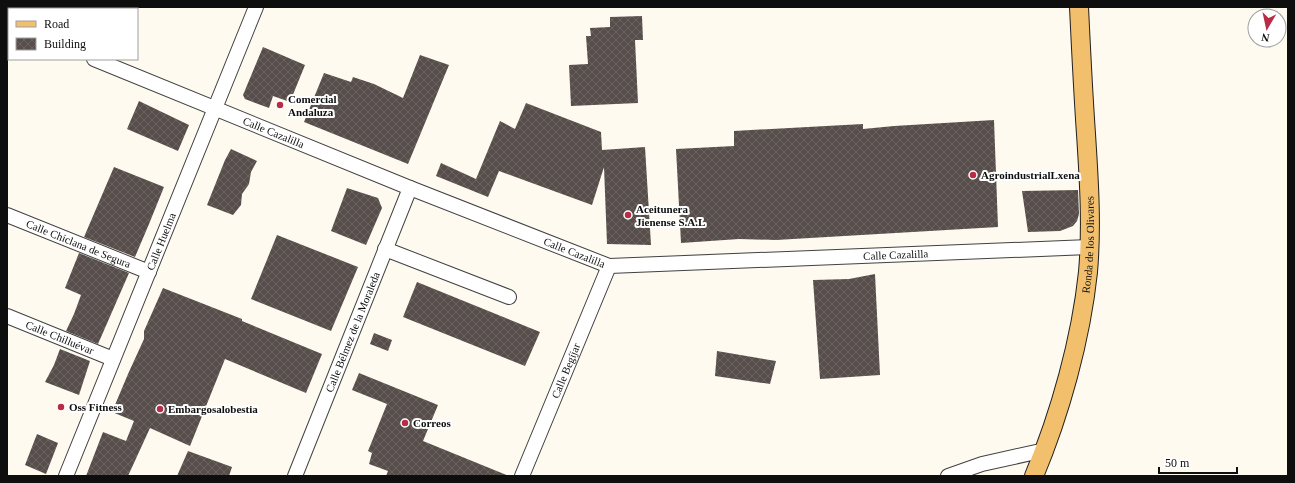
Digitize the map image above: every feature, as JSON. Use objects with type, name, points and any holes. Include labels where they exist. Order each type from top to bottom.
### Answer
[{"type":"main road","name":"Ronda de los Olivares","points":[[1034,476],[1045,450],[1066,384],[1088,273],[1090,195],[1079,7]]},
{"type":"street","name":"Calle Huelma","points":[[66,476],[256,7]]},
{"type":"street","name":"Calle Cazalilla","points":[[96,60],[410,188],[609,266],[1089,247]]},
{"type":"street","name":"Calle Bélmez de la Moraleda","points":[[295,476],[410,188]]},
{"type":"street","name":"Calle Chiclana de Segura","points":[[7,215],[149,272]]},
{"type":"street","points":[[385,249],[509,297]]},
{"type":"street","name":"Calle Begíjar","points":[[522,476],[609,266]]},
{"type":"street","name":"Calle Chilluévar","points":[[7,316],[114,358]]},
{"type":"street","points":[[948,476],[982,464],[1045,450]]},
{"type":"building","points":[[642,16],[643,40],[635,40],[638,103],[571,106],[569,65],[588,64],[586,36],[591,36],[590,28],[610,27],[610,17]]},
{"type":"building","points":[[263,47],[305,65],[290,102],[273,96],[269,108],[245,99],[243,95]]},
{"type":"building","points":[[420,55],[449,65],[408,164],[304,122],[324,73],[351,82],[353,77],[374,84],[403,98]]},
{"type":"building","points":[[139,101],[189,125],[178,151],[127,129]]},
{"type":"building","points":[[526,103],[601,132],[602,150],[645,147],[651,245],[607,244],[604,167],[592,205],[499,171],[488,197],[436,176],[441,163],[476,179],[500,121],[515,129]]},
{"type":"building","points":[[994,120],[998,227],[776,240],[739,239],[681,243],[676,149],[734,146],[734,131],[863,124],[863,129]]},
{"type":"building","points":[[231,149],[257,161],[251,172],[249,184],[242,194],[241,205],[233,215],[207,205]]},
{"type":"building","points":[[114,167],[164,187],[135,257],[84,237]]},
{"type":"building","points":[[347,188],[378,198],[382,208],[366,245],[331,231]]},
{"type":"building","points":[[1078,190],[1079,214],[1077,221],[1073,226],[1060,231],[1028,232],[1022,191]]},
{"type":"building","points":[[277,235],[358,267],[331,331],[251,299]]},
{"type":"building","points":[[79,253],[129,273],[98,344],[66,331],[81,295],[65,288]]},
{"type":"building","points":[[875,274],[880,375],[820,379],[813,280],[849,279]]},
{"type":"building","points":[[417,282],[540,332],[525,366],[403,317]]},
{"type":"building","points":[[163,288],[242,319],[242,321],[322,354],[306,393],[225,359],[190,446],[150,428],[128,476],[86,476],[103,432],[126,441],[134,421],[112,412],[144,339],[144,331]]},
{"type":"building","points":[[374,333],[392,340],[388,351],[370,344]]},
{"type":"building","points":[[60,349],[90,361],[79,395],[45,382]]},
{"type":"building","points":[[717,351],[776,361],[770,384],[715,376]]},
{"type":"building","name":"Correos","points":[[359,373],[438,405],[423,441],[509,476],[386,476],[388,471],[369,464],[372,453],[368,451],[387,404],[352,390]]},
{"type":"building","points":[[37,434],[58,443],[46,474],[25,465]]},
{"type":"building","points":[[188,451],[232,467],[229,476],[177,476]]},
{"type":"place","name":"Comercial Andaluza","points":[[280,105]]},
{"type":"place","name":"AgroindustrialLxena","points":[[973,175]]},
{"type":"place","name":"Aceitunera Jienense S.A.L","points":[[628,215]]},
{"type":"place","name":"Oss Fitness","points":[[61,407]]},
{"type":"place","name":"Embargosalobestia","points":[[160,409]]},
{"type":"place","name":"Correos","points":[[405,423]]}]
